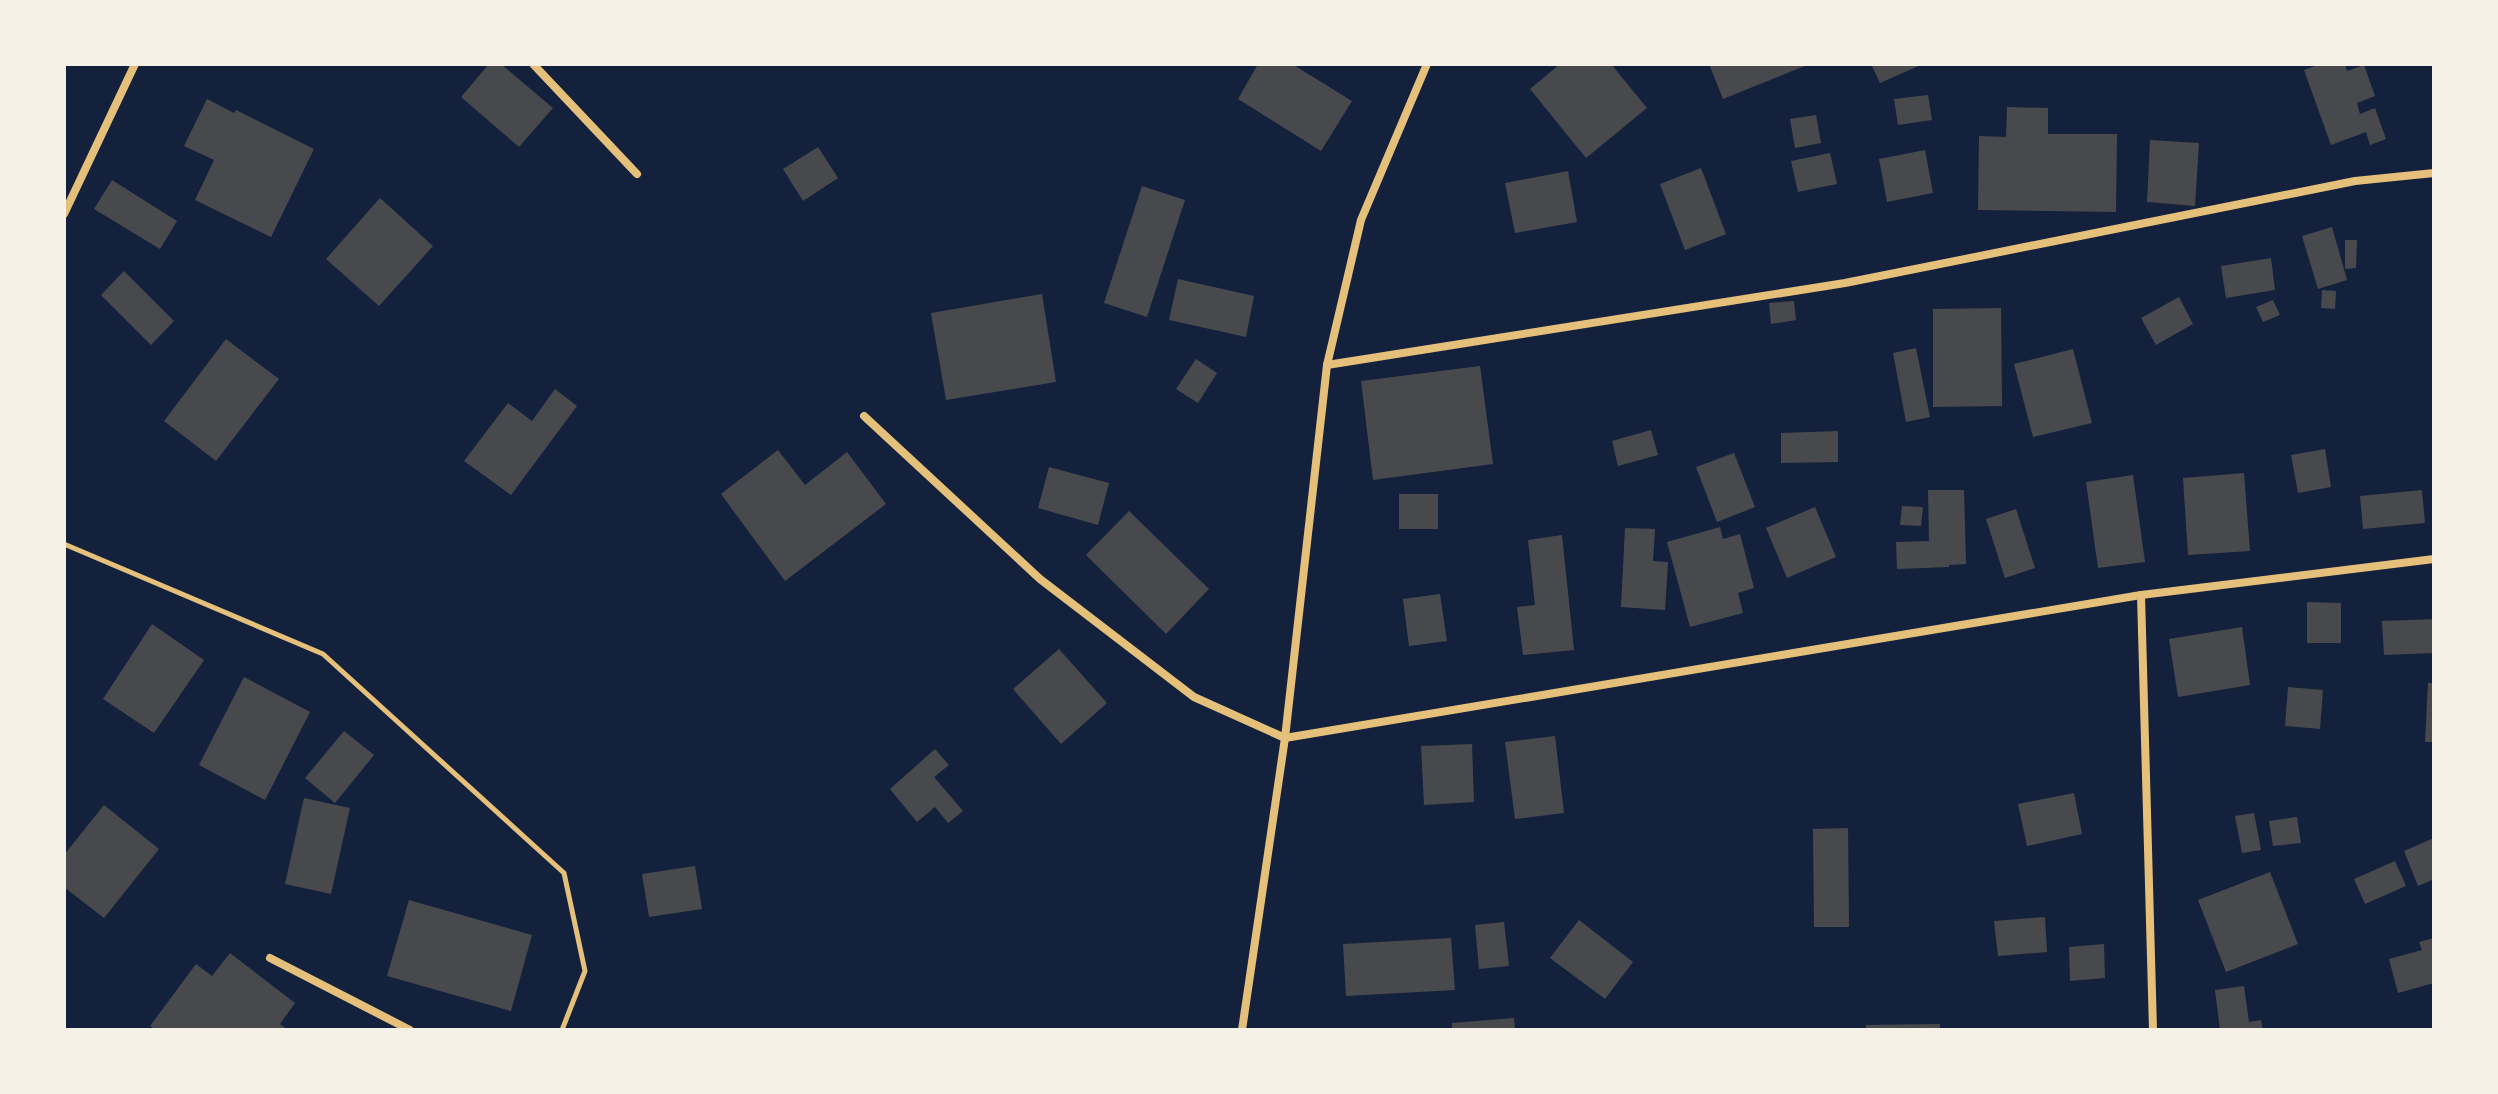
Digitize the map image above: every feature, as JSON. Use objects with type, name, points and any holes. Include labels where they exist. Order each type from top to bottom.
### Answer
[{"type":"street","points":[[64,214],[135,64]]},
{"type":"street","points":[[533,64],[637,174]]},
{"type":"street","points":[[1242,1030],[1285,738],[1327,365],[1361,220],[1427,64]]},
{"type":"street","points":[[1327,365],[1845,283],[2355,181],[2434,173]]},
{"type":"street","points":[[864,416],[1051,588],[1194,697],[1285,738],[2141,595],[2434,559]]},
{"type":"street","points":[[2141,595],[2153,1030]]},
{"type":"street","points":[[270,958],[410,1030]]},
{"type":"path","points":[[64,544],[323,654],[564,873],[585,971],[562,1030]]},
{"type":"building","points":[[489,64],[501,64],[553,108],[519,147],[461,97]]},
{"type":"building","points":[[1258,64],[1292,64],[1352,101],[1321,151],[1238,99]]},
{"type":"building","points":[[1560,64],[1611,64],[1647,108],[1586,158],[1530,89]]},
{"type":"building","points":[[1709,64],[1810,64],[1723,99]]},
{"type":"building","points":[[1871,64],[1923,64],[1880,83]]},
{"type":"building","points":[[2320,64],[2345,64],[2347,71],[2364,65],[2375,96],[2357,103],[2360,114],[2375,108],[2386,139],[2370,145],[2366,132],[2331,145],[2304,70]]},
{"type":"building","points":[[1928,95],[1932,120],[1898,125],[1894,99]]},
{"type":"building","points":[[207,99],[314,149],[271,237],[195,200],[214,160],[184,146]]},
{"type":"building","points":[[2007,107],[2048,108],[2048,134],[2117,134],[2116,212],[1978,210],[1979,136],[2006,137]]},
{"type":"building","points":[[1816,115],[1821,143],[1795,148],[1790,119]]},
{"type":"building","points":[[2150,140],[2199,143],[2195,206],[2147,202]]},
{"type":"building","points":[[818,147],[838,178],[803,201],[783,169]]},
{"type":"building","points":[[1925,150],[1933,193],[1887,202],[1879,159]]},
{"type":"building","points":[[1830,153],[1837,184],[1798,192],[1791,161]]},
{"type":"building","points":[[1701,168],[1726,234],[1685,250],[1660,184]]},
{"type":"building","points":[[1568,171],[1577,222],[1515,233],[1505,183]]},
{"type":"building","points":[[112,180],[177,221],[160,249],[94,209]]},
{"type":"building","points":[[1142,186],[1185,200],[1147,317],[1104,303]]},
{"type":"building","points":[[380,198],[433,246],[379,306],[326,259]]},
{"type":"building","points":[[2332,227],[2347,280],[2318,289],[2302,236]]},
{"type":"building","points":[[2345,240],[2357,240],[2356,268],[2345,269]]},
{"type":"building","points":[[2271,258],[2275,290],[2226,298],[2221,266]]},
{"type":"building","points":[[124,271],[174,321],[151,345],[101,295]]},
{"type":"building","points":[[1178,279],[1254,296],[1246,337],[1169,320]]},
{"type":"building","points":[[2322,290],[2336,291],[2335,309],[2321,308]]},
{"type":"building","points":[[1042,294],[1056,382],[946,400],[931,313]]},
{"type":"building","points":[[2179,297],[2193,324],[2156,345],[2141,318]]},
{"type":"building","points":[[2273,300],[2280,315],[2263,322],[2256,307]]},
{"type":"building","points":[[1794,301],[1796,320],[1771,324],[1769,303]]},
{"type":"building","points":[[2001,308],[2002,406],[1933,407],[1933,309]]},
{"type":"building","points":[[226,339],[279,379],[216,461],[164,421]]},
{"type":"building","points":[[1916,348],[1930,417],[1906,422],[1893,353]]},
{"type":"building","points":[[2073,349],[2092,423],[2033,437],[2014,364]]},
{"type":"building","points":[[1196,359],[1217,373],[1198,403],[1176,389]]},
{"type":"building","points":[[1480,366],[1493,464],[1373,480],[1361,381]]},
{"type":"building","points":[[555,389],[577,406],[511,495],[464,461],[508,403],[532,421]]},
{"type":"building","points":[[1651,430],[1658,455],[1618,466],[1612,441]]},
{"type":"building","points":[[1838,431],[1838,462],[1781,463],[1781,433]]},
{"type":"building","points":[[2325,449],[2331,487],[2298,493],[2291,455]]},
{"type":"building","points":[[778,450],[805,485],[847,452],[886,504],[785,581],[721,494]]},
{"type":"building","points":[[1734,453],[1755,507],[1717,522],[1696,467]]},
{"type":"building","points":[[1049,467],[1109,483],[1098,525],[1038,508]]},
{"type":"building","points":[[2244,473],[2250,551],[2188,555],[2183,478]]},
{"type":"building","points":[[2133,475],[2145,562],[2098,568],[2086,482]]},
{"type":"building","points":[[1928,490],[1964,490],[1966,564],[1897,569],[1896,542],[1929,541]]},
{"type":"building","points":[[2422,490],[2425,523],[2363,529],[2360,496]]},
{"type":"building","points":[[1399,494],[1438,494],[1438,529],[1399,529]]},
{"type":"building","points":[[1902,506],[1923,507],[1921,526],[1900,525]]},
{"type":"building","points":[[1815,507],[1836,557],[1787,578],[1766,528]]},
{"type":"building","points":[[2016,509],[2035,568],[2005,578],[1986,519]]},
{"type":"building","points":[[1129,511],[1209,589],[1166,634],[1086,555]]},
{"type":"building","points":[[1720,527],[1723,539],[1740,534],[1754,588],[1738,593],[1743,613],[1690,627],[1667,542]]},
{"type":"building","points":[[1625,528],[1655,529],[1653,561],[1668,562],[1665,610],[1621,607]]},
{"type":"building","points":[[1562,535],[1574,650],[1523,655],[1517,607],[1535,605],[1528,540]]},
{"type":"building","points":[[1440,594],[1447,641],[1409,646],[1403,599]]},
{"type":"building","points":[[2307,602],[2341,603],[2341,643],[2307,643]]},
{"type":"building","points":[[2434,619],[2434,653],[2384,655],[2382,621]]},
{"type":"building","points":[[152,624],[204,660],[154,733],[103,699]]},
{"type":"building","points":[[2242,627],[2250,685],[2178,697],[2169,639]]},
{"type":"building","points":[[1059,649],[1107,703],[1061,744],[1013,689]]},
{"type":"building","points":[[244,677],[310,712],[265,800],[199,765]]},
{"type":"building","points":[[2428,683],[2434,683],[2434,742],[2425,742]]},
{"type":"building","points":[[2288,687],[2323,690],[2320,729],[2285,726]]},
{"type":"building","points":[[344,731],[374,755],[335,803],[305,778]]},
{"type":"building","points":[[1555,736],[1564,813],[1515,819],[1505,742]]},
{"type":"building","points":[[1472,744],[1474,802],[1424,805],[1421,746]]},
{"type":"building","points":[[935,749],[949,765],[934,777],[963,811],[948,823],[935,807],[917,822],[890,789]]},
{"type":"building","points":[[2074,793],[2082,834],[2027,846],[2018,804]]},
{"type":"building","points":[[304,798],[350,808],[331,894],[285,884]]},
{"type":"building","points":[[104,805],[159,849],[104,918],[64,887],[64,855]]},
{"type":"building","points":[[2254,813],[2261,850],[2242,853],[2235,816]]},
{"type":"building","points":[[2297,817],[2301,843],[2273,846],[2269,821]]},
{"type":"building","points":[[1848,828],[1849,927],[1814,927],[1813,829]]},
{"type":"building","points":[[2434,838],[2434,879],[2418,886],[2404,851]]},
{"type":"building","points":[[2395,861],[2406,886],[2365,904],[2354,879]]},
{"type":"building","points":[[695,866],[702,909],[649,917],[642,874]]},
{"type":"building","points":[[2270,872],[2298,944],[2226,972],[2198,900]]},
{"type":"building","points":[[409,900],[532,935],[511,1011],[387,976]]},
{"type":"building","points":[[2045,917],[2047,952],[1998,956],[1994,921]]},
{"type":"building","points":[[1579,920],[1633,962],[1605,999],[1550,958]]},
{"type":"building","points":[[1504,922],[1509,966],[1479,969],[1475,925]]},
{"type":"building","points":[[1451,938],[1455,990],[1346,996],[1343,944]]},
{"type":"building","points":[[2434,938],[2434,983],[2398,993],[2389,959],[2422,950],[2419,942]]},
{"type":"building","points":[[2104,944],[2105,978],[2070,981],[2069,947]]},
{"type":"building","points":[[230,953],[295,1003],[280,1024],[285,1028],[283,1030],[156,1030],[150,1026],[196,964],[212,976]]},
{"type":"building","points":[[2244,986],[2249,1022],[2261,1020],[2263,1030],[2220,1030],[2215,990]]},
{"type":"building","points":[[1514,1018],[1515,1030],[1452,1030],[1452,1023]]},
{"type":"building","points":[[1940,1024],[1940,1030],[1866,1030],[1866,1025]]}]
